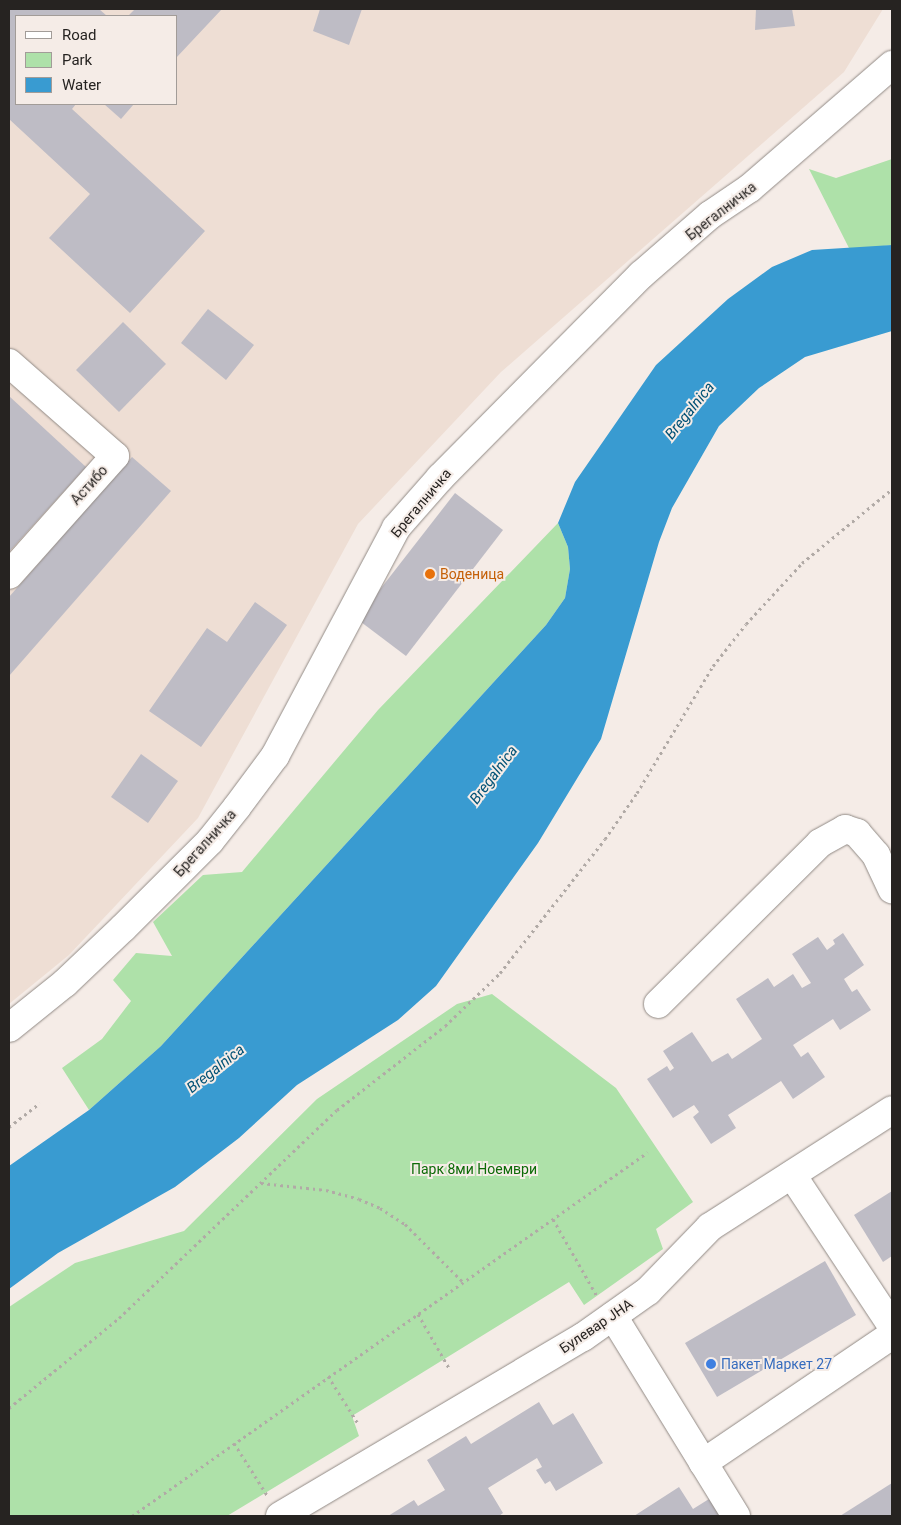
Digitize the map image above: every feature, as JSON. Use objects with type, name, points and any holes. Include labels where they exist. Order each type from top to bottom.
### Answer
[{"type":"street","name":"Брегалничка","points":[[9,1028],[65,983],[117,934],[210,841],[237,807],[274,756],[396,528],[440,478],[641,275],[710,215],[788,156],[892,65]]},
{"type":"street","name":"Астибо","points":[[9,363],[115,456],[9,576]]},
{"type":"street","points":[[658,1004],[820,843],[845,829],[857,833],[876,855],[892,890]]},
{"type":"street","name":"Булевар ЈНА","points":[[275,1508],[574,1342],[607,1309],[648,1290],[710,1227],[892,1110]]},
{"type":"street","points":[[792,1175],[892,1326]]},
{"type":"street","points":[[607,1309],[736,1516]]},
{"type":"street","points":[[703,1463],[892,1335]]},
{"type":"path","points":[[9,1408],[126,1312],[337,1110],[445,1026],[500,973],[605,840],[637,793],[714,666],[746,624],[802,563],[892,489]]},
{"type":"path","points":[[9,1127],[40,1103]]},
{"type":"path","points":[[132,1516],[137,1515],[328,1376],[648,1152]]},
{"type":"path","points":[[260,1183],[326,1190],[360,1199],[380,1208],[405,1224],[463,1282]]},
{"type":"path","points":[[553,1219],[607,1309]]},
{"type":"path","points":[[418,1314],[449,1368]]},
{"type":"path","points":[[328,1376],[359,1425]]},
{"type":"path","points":[[234,1443],[275,1508]]},
{"type":"shaded area","points":[[9,9],[883,9],[844,72],[501,372],[358,524],[198,818],[69,955],[9,1004]]},
{"type":"green space","points":[[892,159],[892,245],[850,250],[809,169],[836,178]]},
{"type":"green space","points":[[558,523],[568,547],[570,569],[565,598],[546,625],[161,1046],[89,1110],[62,1068],[102,1039],[131,1001],[113,980],[136,953],[172,956],[153,922],[203,875],[242,872],[378,710]]},
{"type":"green space","name":"Парк 8ми Ноември","points":[[492,994],[616,1088],[693,1202],[656,1229],[663,1249],[584,1305],[569,1282],[352,1416],[359,1436],[227,1516],[9,1516],[9,1307],[75,1263],[184,1231],[317,1099],[457,1004]]},
{"type":"water","name":"Bregalnica","points":[[892,245],[892,331],[805,357],[759,388],[719,426],[672,508],[659,542],[601,739],[538,843],[436,986],[398,1020],[297,1085],[239,1138],[175,1187],[58,1253],[9,1289],[9,1166],[89,1110],[161,1046],[546,625],[565,598],[570,569],[568,547],[558,523],[575,482],[656,365],[728,299],[772,267],[812,250]]},
{"type":"building","points":[[9,9],[99,9],[106,15],[15,15],[15,105],[75,105],[72,109],[205,231],[130,313],[49,238],[90,194],[9,119]]},
{"type":"building","points":[[135,9],[222,9],[178,56],[178,15],[129,15]]},
{"type":"building","points":[[320,9],[362,9],[349,45],[313,31]]},
{"type":"building","points":[[756,9],[792,9],[795,26],[755,30]]},
{"type":"building","points":[[105,105],[133,105],[121,119]]},
{"type":"building","points":[[208,309],[254,345],[226,380],[181,343]]},
{"type":"building","points":[[123,322],[166,364],[119,412],[76,370]]},
{"type":"building","points":[[9,396],[86,467],[9,552]]},
{"type":"building","points":[[132,457],[171,491],[9,676],[9,597]]},
{"type":"building","name":"Воденица","points":[[455,493],[503,530],[406,656],[357,619]]},
{"type":"building","points":[[255,602],[287,625],[201,747],[149,711],[207,628],[227,642]]},
{"type":"building","points":[[141,754],[178,781],[148,823],[111,797]]},
{"type":"building","points":[[843,933],[864,965],[844,979],[852,992],[857,989],[871,1010],[840,1030],[833,1019],[793,1045],[801,1057],[808,1052],[825,1077],[793,1099],[781,1081],[728,1115],[736,1128],[711,1144],[693,1117],[699,1112],[694,1105],[673,1118],[647,1079],[667,1066],[670,1071],[674,1068],[663,1051],[692,1032],[712,1062],[728,1053],[732,1059],[762,1039],[736,999],[768,978],[774,987],[793,974],[802,988],[811,983],[792,954],[818,937],[827,950],[835,944],[833,940]]},
{"type":"building","points":[[892,1191],[892,1256],[883,1262],[854,1215]]},
{"type":"building","points":[[825,1261],[856,1315],[717,1397],[685,1343]]},
{"type":"building","points":[[539,1402],[553,1425],[573,1413],[603,1463],[556,1491],[550,1481],[545,1484],[536,1470],[542,1467],[537,1458],[488,1488],[503,1513],[499,1516],[388,1516],[414,1500],[418,1506],[445,1490],[427,1460],[466,1436],[471,1444]]},
{"type":"building","points":[[892,1483],[892,1516],[840,1516]]},
{"type":"building","points":[[679,1487],[693,1509],[709,1499],[716,1510],[722,1507],[728,1516],[634,1516]]},
{"type":"place","name":"Воденица","points":[[430,574]]},
{"type":"place","name":"Пакет Маркет 27","points":[[711,1364]]}]
